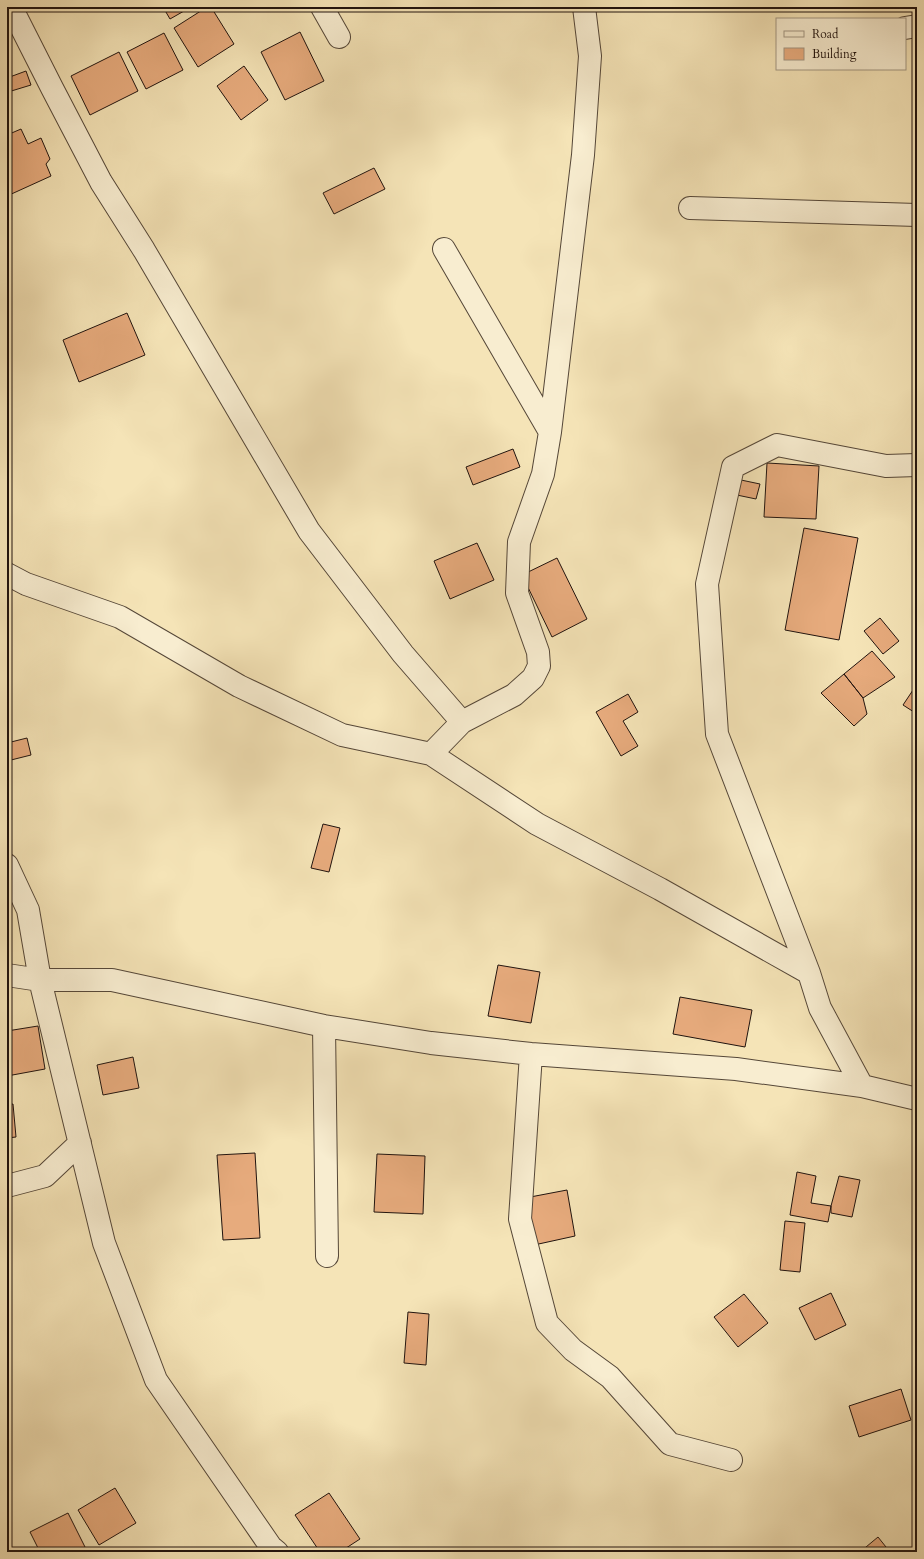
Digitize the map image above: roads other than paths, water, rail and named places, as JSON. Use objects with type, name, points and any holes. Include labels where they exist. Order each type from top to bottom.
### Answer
[{"type":"street","points":[[11,7],[101,182],[148,256],[309,531],[403,654],[462,722]]},
{"type":"street","points":[[322,7],[340,37]]},
{"type":"street","points":[[431,754],[462,722],[514,695],[533,678],[539,666],[538,652],[517,593],[519,542],[543,474],[550,432],[583,147],[590,56],[584,7]]},
{"type":"street","points":[[906,28],[917,26]]},
{"type":"street","points":[[690,208],[917,215]]},
{"type":"street","points":[[444,249],[550,432]]},
{"type":"street","points":[[862,1086],[820,1008],[809,973],[717,734],[707,584],[734,467],[777,445],[886,466],[917,465]]},
{"type":"street","points":[[7,574],[26,584],[120,617],[239,686],[342,735],[431,754],[537,824],[660,889],[809,973]]},
{"type":"street","points":[[7,865],[28,910],[40,980],[104,1243],[156,1380],[269,1550]]},
{"type":"street","points":[[7,975],[40,980],[112,980],[324,1026],[431,1043],[530,1054],[736,1069],[862,1086],[917,1100]]},
{"type":"street","points":[[324,1026],[327,1256]]},
{"type":"street","points":[[530,1054],[520,1219],[547,1323],[573,1350],[610,1377],[670,1444],[731,1460]]},
{"type":"street","points":[[7,1186],[45,1176],[80,1143]]}]
